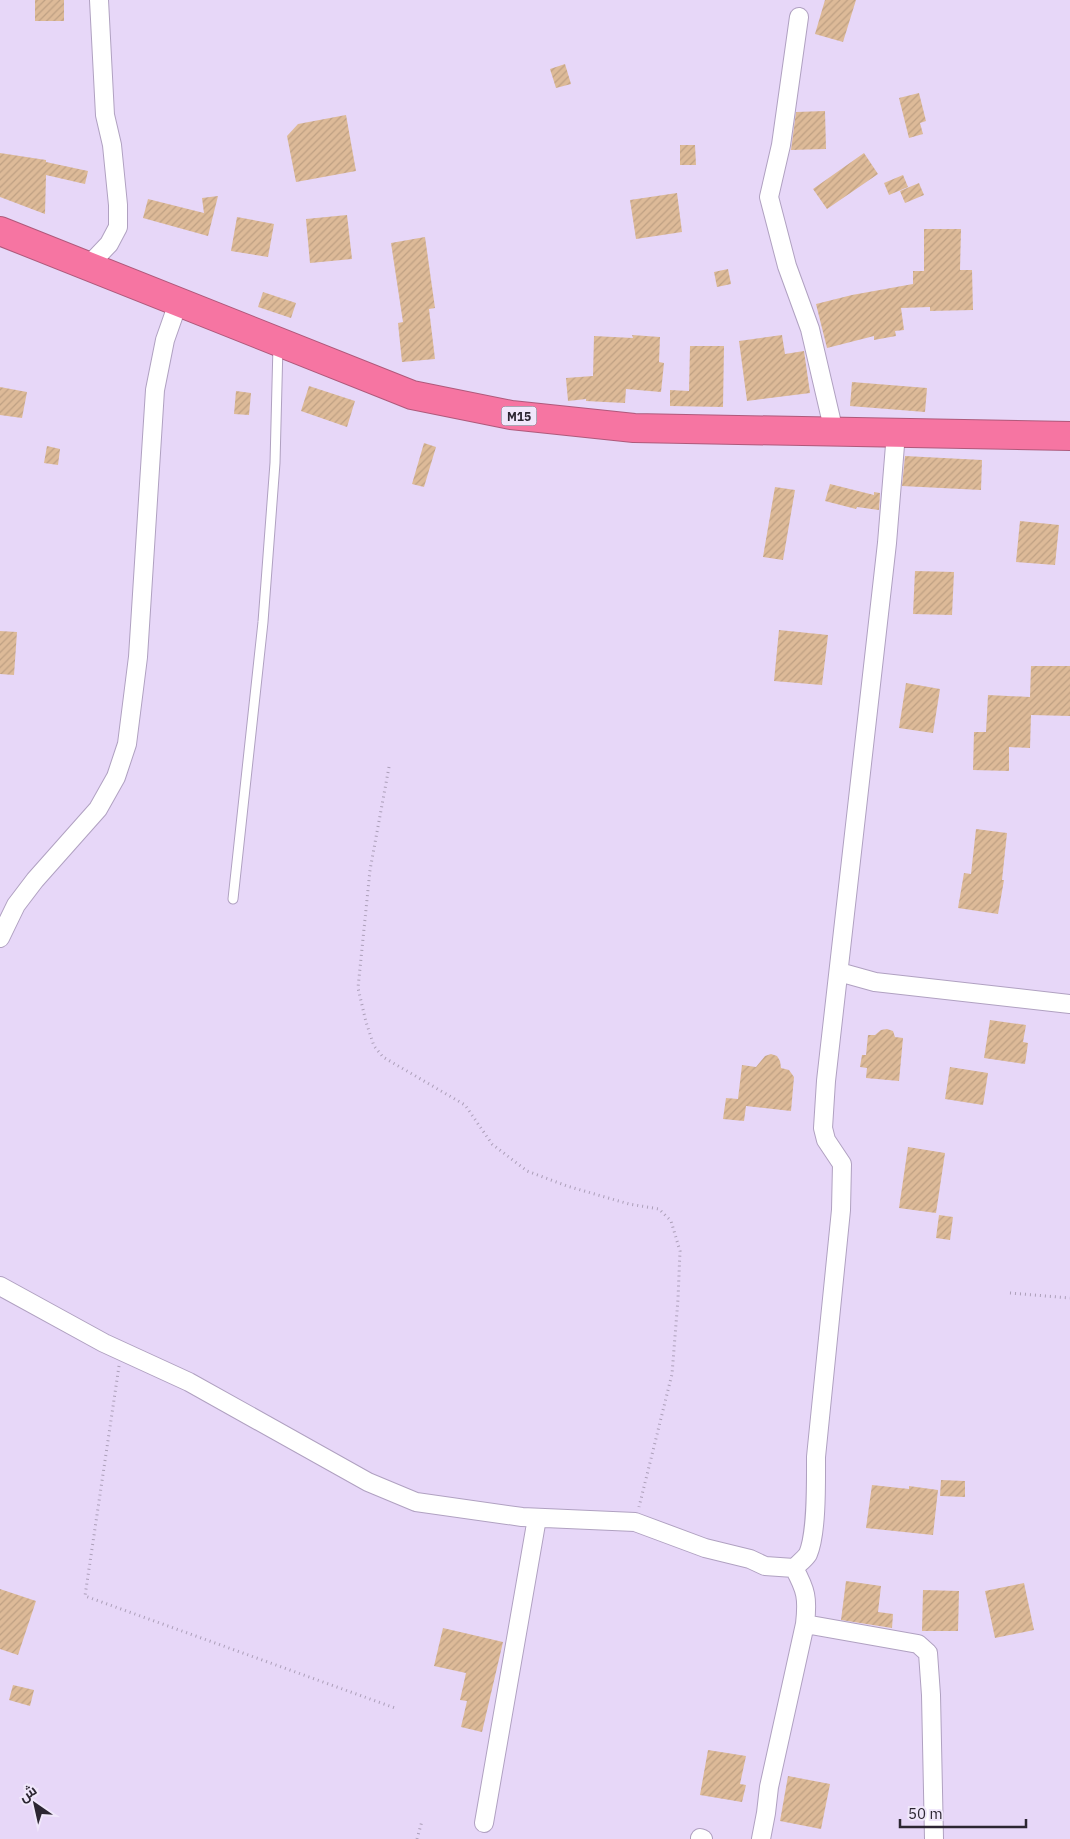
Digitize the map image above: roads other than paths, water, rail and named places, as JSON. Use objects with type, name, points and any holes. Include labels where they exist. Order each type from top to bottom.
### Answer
[{"type":"highway","name":"M15","points":[[0,231],[412,395],[511,415],[634,428],[1070,436]]},
{"type":"street","points":[[88,266],[108,244],[118,226],[118,205],[112,145],[105,115],[99,0]]},
{"type":"street","points":[[800,17],[781,145],[769,197],[787,266],[810,329],[834,432]]},
{"type":"street","points":[[0,938],[16,905],[30,886],[98,809],[116,777],[127,744],[138,657],[155,390],[165,340],[178,303]]},
{"type":"street","points":[[0,1286],[121,1351],[189,1382],[368,1482],[416,1502],[522,1517],[635,1522],[705,1548],[750,1559],[765,1566],[794,1568],[807,1556],[811,1539],[816,1487],[816,1457],[841,1210],[842,1164],[826,1140],[823,1128],[826,1081],[887,543],[896,433]]},
{"type":"street","points":[[839,972],[875,982],[1070,1004]]},
{"type":"street","points":[[484,1823],[537,1518]]},
{"type":"street","points":[[761,1839],[768,1787],[805,1624],[807,1605],[805,1588],[794,1568]]},
{"type":"street","points":[[805,1624],[918,1644],[926,1649],[929,1657],[931,1695],[934,1839]]},
{"type":"lane","points":[[233,899],[263,622],[275,463],[278,342]]}]
